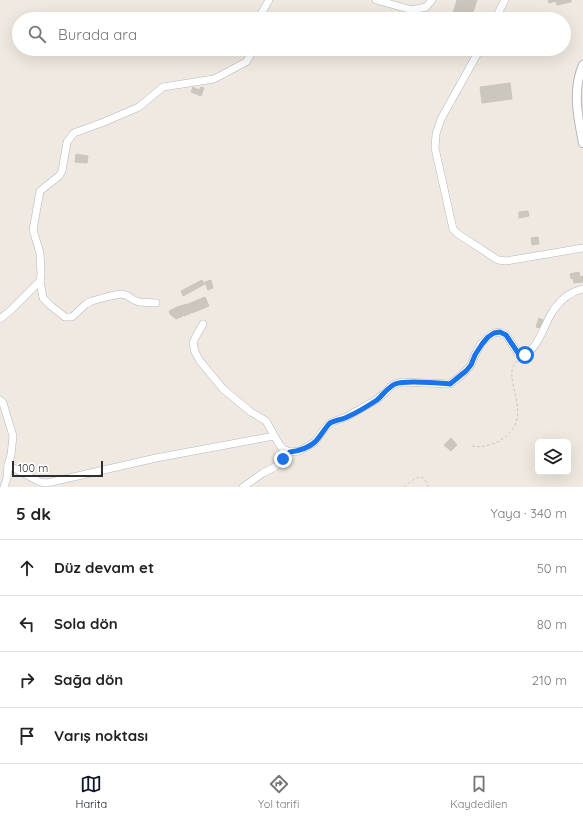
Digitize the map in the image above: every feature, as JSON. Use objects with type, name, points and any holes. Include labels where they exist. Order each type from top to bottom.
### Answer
[{"type":"street","points":[[262,12],[269,0]]},
{"type":"street","points":[[376,0],[412,10],[426,7],[432,0]]},
{"type":"street","points":[[499,12],[505,0]]},
{"type":"street","points":[[156,303],[139,302],[126,295],[120,294],[92,301],[86,304],[72,317],[65,316],[51,306],[43,298],[40,281],[40,253],[33,230],[40,191],[59,176],[62,171],[67,142],[74,133],[139,107],[163,87],[214,79],[246,62],[250,56]]},
{"type":"street","points":[[476,56],[441,119],[436,134],[435,148],[454,230],[498,260],[506,262],[583,248]]},
{"type":"street","points":[[583,65],[580,72],[577,92],[578,112],[583,143]]},
{"type":"street","points":[[0,319],[40,281]]},
{"type":"street","points":[[204,324],[193,343],[195,352],[200,361],[223,389],[251,412],[266,421],[279,444],[283,449],[290,452],[298,451],[315,442],[325,428],[332,422],[346,418],[376,400],[395,384],[403,382],[450,384],[466,371],[471,365],[482,344],[494,333],[500,332],[506,335],[520,355],[525,355],[539,338],[552,311],[569,294],[583,289]]},
{"type":"street","points":[[0,400],[3,403],[13,436],[7,478],[4,487]]},
{"type":"street","points":[[8,465],[40,482],[46,483],[156,458],[274,436]]},
{"type":"street","points":[[243,487],[263,473],[275,467],[290,452]]},
{"type":"path","points":[[472,446],[483,446],[498,442],[511,432],[515,425],[518,412],[512,379],[512,370],[520,355]]},
{"type":"path","points":[[404,487],[419,477],[425,480],[428,487]]},
{"type":"building","points":[[457,0],[477,0],[473,12],[453,12]]},
{"type":"building","points":[[548,0],[571,0],[571,2],[557,5],[556,1],[549,3]]},
{"type":"building","points":[[510,83],[512,99],[482,103],[480,87]]},
{"type":"building","points":[[193,87],[199,90],[201,87],[204,88],[201,96],[191,92]]},
{"type":"building","points":[[76,154],[88,156],[87,163],[75,162]]},
{"type":"building","points":[[528,211],[529,216],[519,218],[519,212]]},
{"type":"building","points":[[538,237],[539,244],[532,245],[531,238]]},
{"type":"building","points":[[579,272],[580,277],[583,276],[583,282],[574,283],[570,274]]},
{"type":"building","points":[[202,280],[205,284],[183,296],[181,291]]},
{"type":"building","points":[[211,280],[213,288],[208,290],[205,282]]},
{"type":"building","points":[[205,297],[209,306],[192,313],[188,304]]},
{"type":"building","points":[[187,304],[191,313],[184,316],[180,306]]},
{"type":"building","points":[[179,306],[183,316],[176,319],[170,314],[169,311]]},
{"type":"building","points":[[539,318],[543,320],[541,328],[536,327]]},
{"type":"building","points":[[451,438],[457,445],[451,451],[444,445]]},
{"type":"route","points":[[283,459],[290,452],[298,451],[315,442],[325,428],[332,422],[346,418],[381,397],[390,387],[395,384],[403,382],[450,384],[466,371],[471,365],[482,344],[494,333],[500,332],[506,335],[518,353],[520,355],[525,355]]}]
